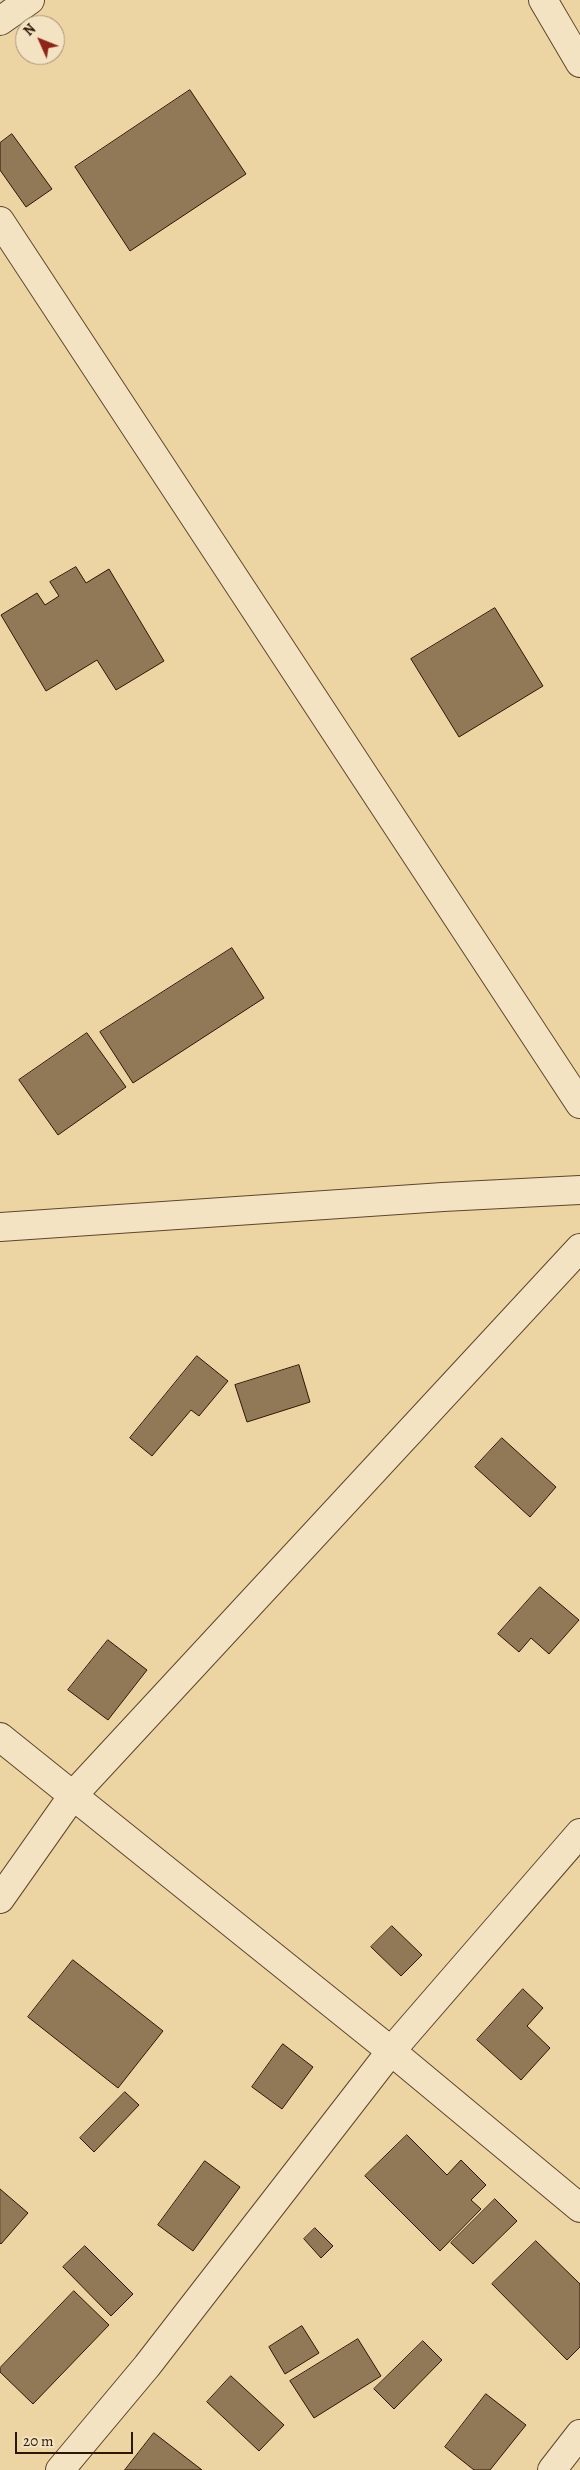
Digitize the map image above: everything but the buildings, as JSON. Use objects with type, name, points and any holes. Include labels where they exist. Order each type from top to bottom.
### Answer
[{"type":"street","points":[[0,21],[30,0]]},
{"type":"street","points":[[543,0],[580,63]]},
{"type":"street","points":[[0,221],[580,1104]]},
{"type":"street","points":[[0,1226],[443,1197],[580,1190]]},
{"type":"street","points":[[0,1899],[74,1794],[580,1248]]},
{"type":"street","points":[[0,1737],[74,1794],[391,2051],[580,2208]]},
{"type":"street","points":[[60,2470],[148,2366],[391,2051],[580,1833]]},
{"type":"street","points":[[552,2470],[580,2434]]}]
